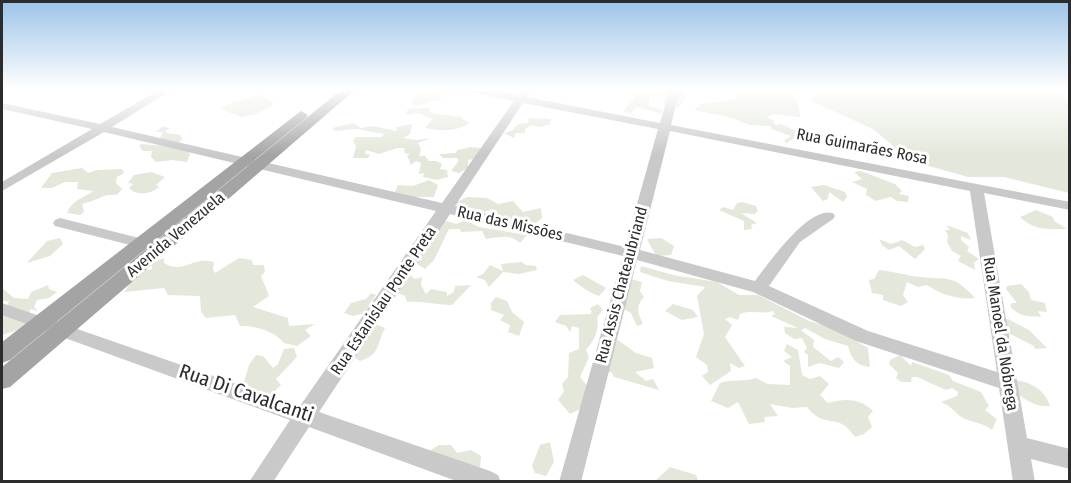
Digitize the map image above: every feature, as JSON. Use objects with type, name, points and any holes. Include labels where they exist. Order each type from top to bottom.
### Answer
[{"type":"main road","name":"Avenida Venezuela","points":[[2,380],[62,330],[308,112]]},
{"type":"main road","name":"Avenida Venezuela","points":[[2,354],[142,243],[320,112]]},
{"type":"street","name":"Rua das Missões","points":[[25,112],[631,253],[759,288],[862,336],[1007,382]]},
{"type":"street","points":[[2,187],[129,112]]},
{"type":"street","name":"Rua Estanislau Ponte Preta","points":[[260,482],[512,112]]},
{"type":"street","name":"Rua Guimarães Rosa","points":[[603,112],[1070,206]]},
{"type":"street","name":"Rua Assis Chateaubriand","points":[[570,482],[668,112]]},
{"type":"street","name":"Rua Manoel da Nóbrega","points":[[976,186],[1024,482]]},
{"type":"street","points":[[759,288],[795,239],[828,216]]},
{"type":"street","points":[[60,223],[142,243]]},
{"type":"street","name":"Rua Di Cavalcanti","points":[[2,309],[490,482]]},
{"type":"street","points":[[1019,446],[1070,459]]},
{"type":"shaded area","points":[[227,112],[261,112],[256,114],[241,117]]},
{"type":"shaded area","points":[[406,112],[430,112],[462,117],[463,120],[470,122],[460,128],[437,130],[425,128],[433,119],[418,113],[408,115]]},
{"type":"shaded area","points":[[702,112],[799,112],[800,117],[774,114],[766,117],[773,120],[775,125],[781,124],[794,130],[803,129],[824,143],[806,141],[797,136],[787,143],[784,141],[791,136],[771,129],[771,126],[750,125],[729,117]]},
{"type":"shaded area","points":[[834,112],[1069,112],[1069,193],[1004,177],[968,177],[911,161],[873,129]]},
{"type":"shaded area","points":[[529,118],[551,119],[550,124],[541,127],[531,125],[525,129],[525,133],[516,133],[514,138],[504,133],[513,130],[518,124],[528,123]]},
{"type":"shaded area","points":[[354,123],[361,128],[373,126],[397,131],[396,127],[412,124],[410,134],[403,138],[416,140],[431,138],[418,143],[421,149],[419,156],[425,156],[429,161],[442,164],[440,169],[447,170],[448,177],[437,180],[423,177],[424,173],[419,174],[421,163],[416,161],[411,165],[407,155],[411,154],[405,153],[404,148],[379,154],[366,150],[365,154],[370,155],[368,158],[353,158],[356,146],[353,141],[356,137],[382,137],[384,134],[357,129],[335,131],[332,128]]},
{"type":"shaded area","points":[[164,126],[170,129],[165,131],[167,133],[181,135],[182,139],[179,143],[190,154],[187,162],[172,160],[156,162],[151,157],[152,151],[143,151],[139,146],[141,144],[164,146],[158,142],[163,132],[155,132]]},
{"type":"shaded area","points":[[480,148],[478,158],[468,160],[468,168],[459,173],[451,171],[458,162],[458,158],[443,158],[439,154],[456,153],[457,150]]},
{"type":"shaded area","points":[[82,168],[88,173],[97,170],[122,169],[124,173],[117,177],[116,183],[122,189],[117,195],[82,204],[84,212],[80,215],[67,213],[75,202],[93,191],[77,189],[78,182],[65,182],[52,188],[41,188],[52,173]]},
{"type":"shaded area","points":[[861,171],[895,184],[902,191],[899,194],[909,196],[908,202],[897,201],[891,197],[876,201],[866,195],[867,189],[852,182],[862,179],[854,172]]},
{"type":"shaded area","points":[[151,172],[165,177],[156,185],[159,187],[155,190],[140,193],[129,188],[133,184],[128,183],[134,175]]},
{"type":"shaded area","points":[[429,180],[438,185],[434,197],[405,197],[395,192],[398,185],[413,186]]},
{"type":"shaded area","points":[[824,185],[845,192],[847,197],[843,202],[829,192],[828,199],[823,201],[811,187]]},
{"type":"shaded area","points":[[467,197],[487,198],[498,204],[513,201],[523,212],[541,208],[542,218],[536,223],[506,219],[491,210],[481,213],[474,210],[463,211],[455,203]]},
{"type":"shaded area","points":[[737,203],[756,206],[758,211],[755,214],[741,213],[757,223],[751,225],[752,229],[744,230],[744,221],[719,210],[723,207],[733,210]]},
{"type":"shaded area","points":[[1036,210],[1053,217],[1054,221],[1067,229],[1036,227],[1020,217]]},
{"type":"shaded area","points":[[442,220],[457,224],[465,220],[479,227],[527,235],[520,243],[508,237],[486,239],[482,231],[461,232],[460,229],[449,229],[434,260],[425,269],[417,264]]},
{"type":"shaded area","points":[[946,225],[968,233],[971,240],[961,236],[961,240],[969,247],[967,251],[979,259],[974,263],[975,270],[958,261],[961,256],[952,251],[947,242],[948,235],[945,230],[950,230]]},
{"type":"shaded area","points":[[60,238],[63,244],[50,256],[27,263],[47,241]]},
{"type":"shaded area","points":[[661,238],[674,246],[671,255],[656,256],[647,239]]},
{"type":"shaded area","points":[[879,239],[891,244],[902,240],[915,247],[923,245],[925,249],[915,259],[899,246],[889,250],[882,245]]},
{"type":"shaded area","points":[[164,258],[164,263],[177,267],[199,261],[214,262],[215,273],[239,258],[252,260],[253,265],[264,265],[265,272],[261,276],[269,296],[253,307],[288,318],[289,326],[315,324],[305,330],[311,336],[297,346],[284,343],[265,330],[240,326],[235,315],[206,318],[201,312],[200,296],[168,295],[164,288],[124,292],[129,286],[125,283],[140,272],[152,269],[152,263]]},
{"type":"shaded area","points":[[522,262],[536,266],[537,270],[519,274],[503,272],[489,287],[485,280],[476,277],[483,274],[490,265],[503,271],[501,264]]},
{"type":"shaded area","points":[[641,266],[673,275],[717,282],[739,295],[758,295],[809,321],[833,328],[868,348],[870,367],[855,361],[848,346],[825,339],[805,328],[801,330],[814,340],[813,347],[831,361],[838,357],[844,362],[839,368],[820,363],[808,367],[808,355],[804,352],[807,348],[802,338],[794,339],[785,333],[784,327],[798,328],[771,316],[775,314],[772,311],[748,312],[740,314],[738,320],[730,317],[725,319],[732,325],[725,337],[745,366],[739,368],[730,363],[731,371],[710,385],[702,376],[708,372],[707,365],[696,357],[704,334],[697,296],[705,287],[668,281],[640,272]]},
{"type":"shaded area","points":[[879,270],[950,280],[961,285],[975,298],[943,294],[927,285],[918,287],[907,282],[903,295],[908,302],[901,306],[883,300],[883,295],[872,293],[869,280],[874,279]]},
{"type":"shaded area","points":[[410,275],[415,279],[422,277],[421,285],[426,294],[431,289],[447,292],[447,296],[454,292],[455,286],[471,285],[452,305],[407,302],[405,296],[397,293],[400,280]]},
{"type":"shaded area","points":[[583,275],[606,288],[599,296],[573,280]]},
{"type":"shaded area","points":[[631,279],[642,282],[640,291],[644,297],[638,310],[643,324],[637,326],[631,313],[618,306]]},
{"type":"shaded area","points":[[1021,284],[1029,292],[1031,300],[1045,303],[1047,312],[1038,311],[1041,317],[1020,314],[1010,306],[1012,303],[1017,303],[1006,289],[1007,286]]},
{"type":"shaded area","points":[[48,285],[49,289],[57,292],[49,298],[37,300],[34,307],[38,311],[30,309],[30,321],[18,330],[2,335],[2,312],[9,301],[2,301],[2,288],[14,298],[28,299],[31,292]]},
{"type":"shaded area","points":[[371,293],[376,295],[365,313],[353,316],[344,313],[351,303],[366,299]]},
{"type":"shaded area","points":[[496,297],[507,301],[512,312],[524,322],[519,336],[508,332],[510,325],[500,320],[504,315],[491,310],[491,303]]},
{"type":"shaded area","points":[[598,304],[603,310],[597,317],[597,330],[586,350],[589,357],[580,377],[592,392],[586,406],[570,414],[558,400],[564,391],[562,384],[568,377],[569,353],[579,349],[579,328],[572,326],[570,332],[566,326],[555,322],[560,315],[590,314],[592,312],[590,308]]},
{"type":"shaded area","points":[[673,304],[693,310],[698,317],[682,320],[665,311]]},
{"type":"shaded area","points":[[1008,319],[1029,330],[1047,348],[1035,349],[1034,346],[1002,330],[1001,321]]},
{"type":"shaded area","points":[[375,324],[385,328],[377,348],[372,355],[360,361],[351,355]]},
{"type":"shaded area","points":[[618,340],[636,353],[652,358],[654,368],[635,372],[646,381],[653,379],[659,390],[614,377],[611,372],[601,373],[611,346]]},
{"type":"shaded area","points":[[787,344],[798,350],[802,375],[810,379],[820,376],[829,384],[820,395],[828,403],[840,400],[858,401],[873,411],[868,417],[872,427],[864,434],[855,437],[843,424],[820,418],[807,407],[792,408],[770,404],[778,416],[764,417],[765,422],[749,424],[738,402],[728,408],[711,401],[720,383],[756,378],[768,384],[790,385],[790,366],[783,361],[792,357],[784,351]]},
{"type":"shaded area","points":[[294,348],[297,357],[276,379],[281,385],[269,397],[258,399],[257,390],[240,395],[249,365],[256,355],[263,356],[273,368],[278,364],[284,349]]},
{"type":"shaded area","points":[[900,355],[911,366],[912,362],[949,375],[953,381],[981,392],[989,406],[985,410],[997,419],[992,430],[983,424],[962,417],[941,402],[957,396],[958,392],[952,388],[946,390],[917,377],[912,377],[911,382],[901,382],[896,378],[898,373],[889,364],[890,360]]},
{"type":"shaded area","points":[[1013,380],[1036,387],[1048,400],[1050,406],[1035,404],[1022,397],[1014,391]]},
{"type":"shaded area","points":[[550,442],[554,462],[546,476],[535,473],[532,466],[540,445]]},
{"type":"shaded area","points":[[439,445],[451,445],[457,453],[471,450],[481,456],[480,468],[429,451]]},
{"type":"shaded area","points":[[670,467],[696,475],[698,481],[655,481]]}]
